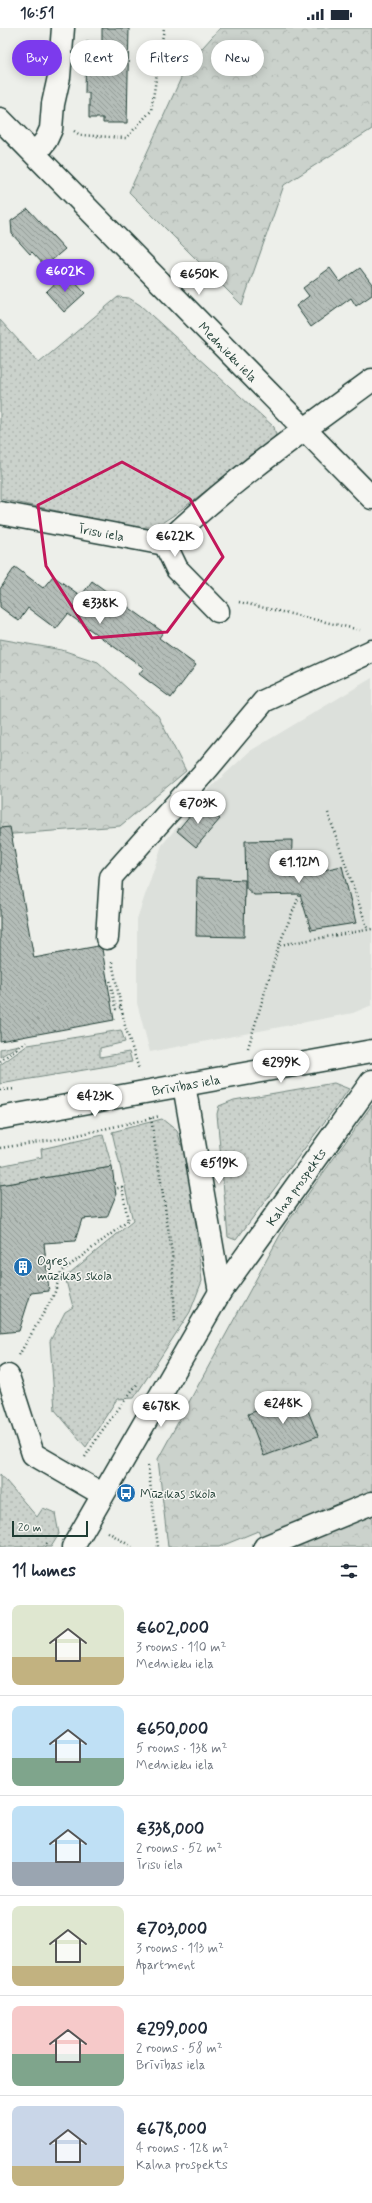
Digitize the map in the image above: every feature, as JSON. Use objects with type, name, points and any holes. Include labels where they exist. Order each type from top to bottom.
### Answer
[{"type":"street","points":[[35,154],[48,135],[59,77],[63,28]]},
{"type":"street","name":"Mednieku iela","points":[[0,119],[372,498]]},
{"type":"street","points":[[218,611],[176,568],[165,544],[186,523],[305,429],[372,380]]},
{"type":"street","name":"Īrisu iela","points":[[0,513],[165,544]]},
{"type":"street","points":[[107,938],[111,877],[208,768],[264,701],[372,651]]},
{"type":"street","name":"Brīvības iela","points":[[0,1118],[372,1051]]},
{"type":"street","name":"Kalna prospekts","points":[[73,1547],[102,1494],[220,1292],[372,1080]]},
{"type":"street","points":[[184,1085],[220,1292]]},
{"type":"street","points":[[8,1376],[33,1454],[102,1494]]},
{"type":"street","points":[[265,1547],[372,1503]]},
{"type":"path","points":[[52,113],[80,135],[126,138],[151,111],[164,28]]},
{"type":"path","points":[[218,611],[240,602],[358,628],[362,631]]},
{"type":"path","points":[[279,945],[370,929],[328,813]]},
{"type":"path","points":[[248,1048],[279,945],[300,894]]},
{"type":"path","points":[[107,938],[125,1026],[140,1070]]},
{"type":"path","points":[[107,980],[110,980],[116,1009],[121,1007]]},
{"type":"path","points":[[0,1062],[26,1042]]},
{"type":"path","points":[[151,1118],[172,1253],[175,1305],[174,1328]]},
{"type":"path","points":[[8,1376],[54,1295],[61,1272],[128,1221],[122,1187],[115,1189]]},
{"type":"path","points":[[88,1452],[128,1395],[143,1378]]},
{"type":"path","points":[[148,1465],[158,1547]]},
{"type":"path","points":[[104,1529],[132,1547]]},
{"type":"highlighted area","points":[[122,462],[190,499],[223,557],[167,632],[92,638],[46,566],[38,505]]},
{"type":"shaded area","points":[[372,678],[372,1005],[353,1013],[150,1052],[137,1003],[137,919],[162,845],[209,789],[250,751]]},
{"type":"green space","points":[[220,28],[372,28],[372,129],[284,185],[242,305],[129,192],[182,76],[203,76],[203,47]]},
{"type":"green space","points":[[118,297],[129,298],[140,305],[274,427],[276,435],[268,444],[174,515],[157,526],[138,528],[0,499],[0,320],[39,363]]},
{"type":"green space","points":[[0,639],[62,650],[98,662],[158,716],[186,771],[120,826],[0,835]]},
{"type":"green space","points":[[121,1030],[125,1042],[100,1048],[100,1057],[129,1052],[132,1062],[0,1084],[0,1065],[28,1045]]},
{"type":"green space","points":[[19,1045],[0,1057],[0,1049]]},
{"type":"green space","points":[[334,1083],[349,1089],[236,1240],[228,1237],[217,1114],[219,1106],[234,1100]]},
{"type":"green space","points":[[372,1105],[372,1547],[266,1547],[258,1531],[219,1547],[168,1547],[158,1459],[285,1226]]},
{"type":"green space","points":[[162,1119],[177,1131],[190,1171],[202,1281],[190,1312],[134,1398],[117,1399],[86,1447],[55,1410],[50,1341],[65,1312],[73,1307],[65,1277],[133,1221],[112,1132]]},
{"type":"green space","points":[[103,1135],[112,1167],[0,1185],[0,1166],[42,1157],[41,1149]]},
{"type":"green space","points":[[0,1474],[37,1517],[43,1508],[55,1513],[59,1534],[51,1547],[0,1547]]},
{"type":"building","points":[[102,28],[129,28],[128,76],[128,40],[102,40]]},
{"type":"building","points":[[85,76],[128,76],[127,123],[103,123],[103,118],[89,118],[89,93],[85,93]]},
{"type":"building","points":[[28,209],[65,249],[45,266],[32,252],[30,254],[12,234],[11,221]]},
{"type":"building","points":[[330,268],[340,282],[360,268],[372,284],[372,295],[356,306],[351,298],[311,327],[296,306],[309,296],[303,288]]},
{"type":"building","points":[[66,273],[85,293],[64,312],[46,292]]},
{"type":"building","points":[[15,567],[43,588],[53,576],[81,596],[92,581],[163,632],[159,638],[196,665],[171,698],[139,674],[144,668],[68,614],[56,629],[28,608],[19,621],[0,607],[0,589]]},
{"type":"building","points":[[200,803],[220,819],[196,847],[177,831]]},
{"type":"building","points":[[10,827],[34,958],[98,946],[102,949],[114,1020],[0,1041],[0,828]]},
{"type":"building","points":[[292,840],[291,877],[342,866],[356,923],[311,930],[300,894],[254,895],[246,888],[245,841]]},
{"type":"building","points":[[197,878],[245,880],[244,937],[196,936]]},
{"type":"building","name":"Ogres mūzikas skola","points":[[112,1167],[116,1195],[107,1217],[82,1219],[75,1241],[44,1243],[49,1291],[31,1293],[19,1331],[0,1333],[0,1185]]},
{"type":"building","points":[[301,1393],[318,1436],[264,1456],[248,1414]]},
{"type":"place","name":"Ogres mūzikas skola","points":[[23,1267]]},
{"type":"place","name":"Mūzikas skola","points":[[126,1493]]}]
